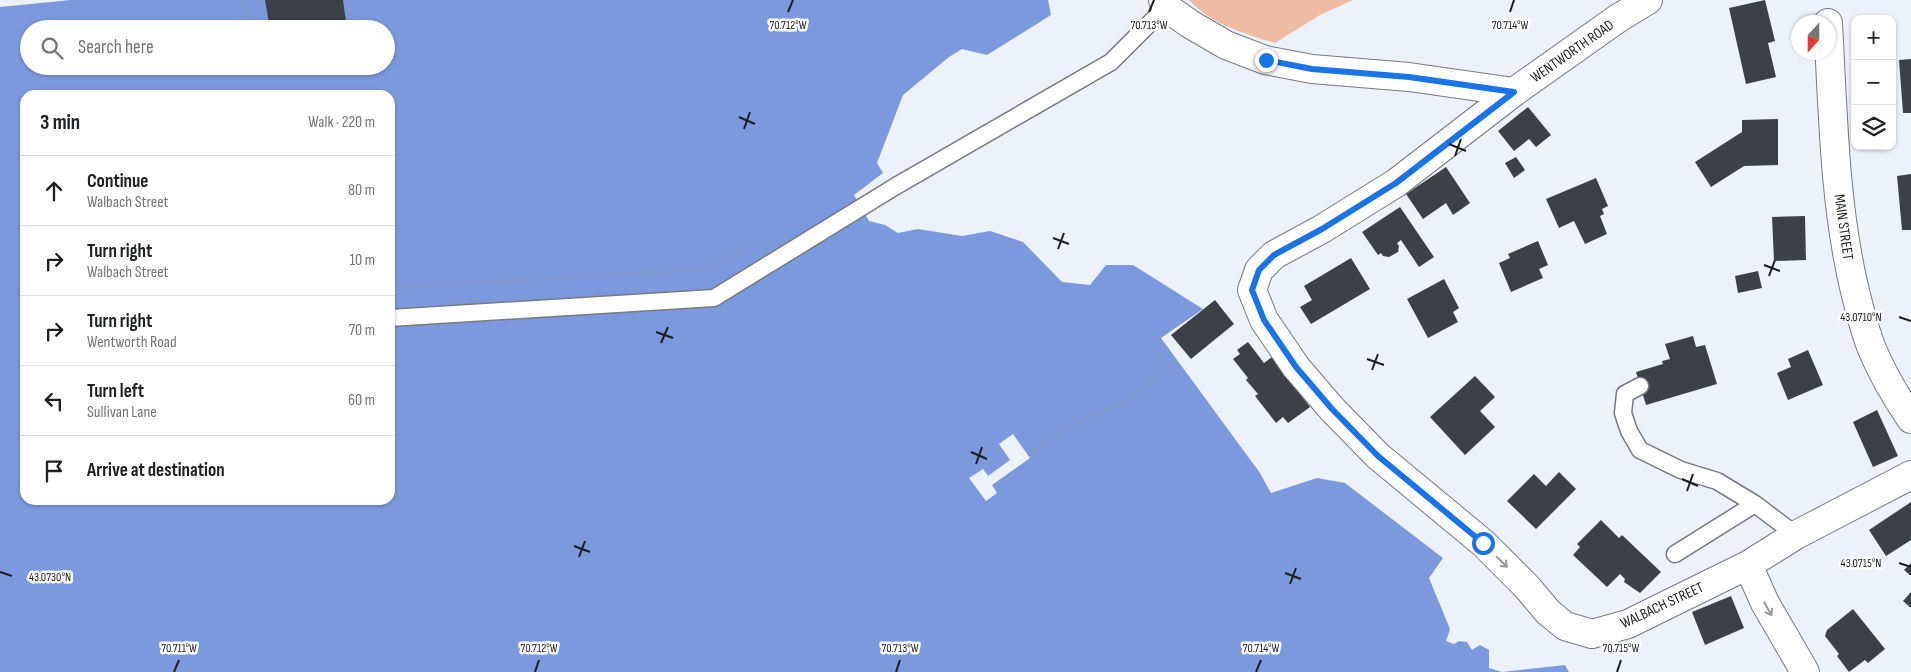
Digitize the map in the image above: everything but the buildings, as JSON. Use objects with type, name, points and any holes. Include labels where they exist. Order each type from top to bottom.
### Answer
[{"type":"street","name":"WENTWORTH ROAD","points":[[1274,255],[1322,229],[1396,183],[1514,92],[1613,10],[1648,0]]},
{"type":"street","name":"MAIN STREET","points":[[1827,0],[1828,15]]},
{"type":"street","points":[[1164,3],[1190,24],[1226,45],[1266,60],[1312,69],[1409,77],[1514,92]]},
{"type":"street","name":"MAIN STREET","points":[[1830,60],[1836,164],[1842,228],[1848,260],[1862,321],[1873,350],[1886,378],[1911,418]]},
{"type":"street","name":"WALBACH STREET","points":[[1274,255],[1259,270],[1252,290],[1264,320],[1296,367],[1332,409],[1378,456],[1483,543],[1527,587],[1548,612],[1565,626],[1592,634],[1628,624],[1748,565],[1796,535],[1911,475]]},
{"type":"street","points":[[1748,565],[1765,604],[1805,672]]},
{"type":"lane","points":[[395,318],[714,298],[896,186],[1111,62],[1164,3]]},
{"type":"lane","points":[[1640,386],[1625,394],[1623,413],[1629,431],[1640,450],[1681,470],[1717,481],[1755,504],[1796,535]]},
{"type":"lane","points":[[1675,554],[1755,504]]},
{"type":"path","points":[[244,0],[247,20]]},
{"type":"path","points":[[258,0],[261,20]]},
{"type":"path","points":[[348,0],[352,20]]},
{"type":"path","points":[[395,288],[710,270],[755,243]]},
{"type":"path","points":[[1155,350],[1169,365]]},
{"type":"path","points":[[1028,455],[1063,430],[1086,418],[1128,402],[1176,359]]},
{"type":"shaded area","points":[[1189,0],[1353,0],[1320,15],[1275,43],[1240,32],[1218,22]]},
{"type":"water","points":[[71,0],[1048,0],[1051,15],[987,55],[962,49],[949,57],[903,95],[877,163],[883,173],[854,195],[869,221],[885,225],[898,233],[918,229],[962,236],[990,231],[1023,242],[1062,282],[1090,285],[1106,265],[1133,265],[1203,309],[1161,338],[1260,473],[1271,493],[1317,478],[1345,483],[1443,558],[1429,578],[1450,629],[1446,641],[1454,644],[1459,641],[1467,642],[1472,650],[1480,645],[1489,650],[1489,668],[1502,672],[0,672],[0,7]]},
{"type":"water","points":[[1565,665],[1569,672],[1502,672]]},
{"type":"pier","points":[[1013,434],[1030,458],[992,485],[997,493],[986,501],[969,478],[983,469],[988,476],[1010,460],[999,444]]},
{"type":"route","points":[[1266,60],[1312,69],[1409,77],[1514,92],[1396,183],[1322,229],[1274,255],[1259,270],[1252,290],[1264,320],[1296,367],[1332,409],[1378,456],[1483,543]]}]
